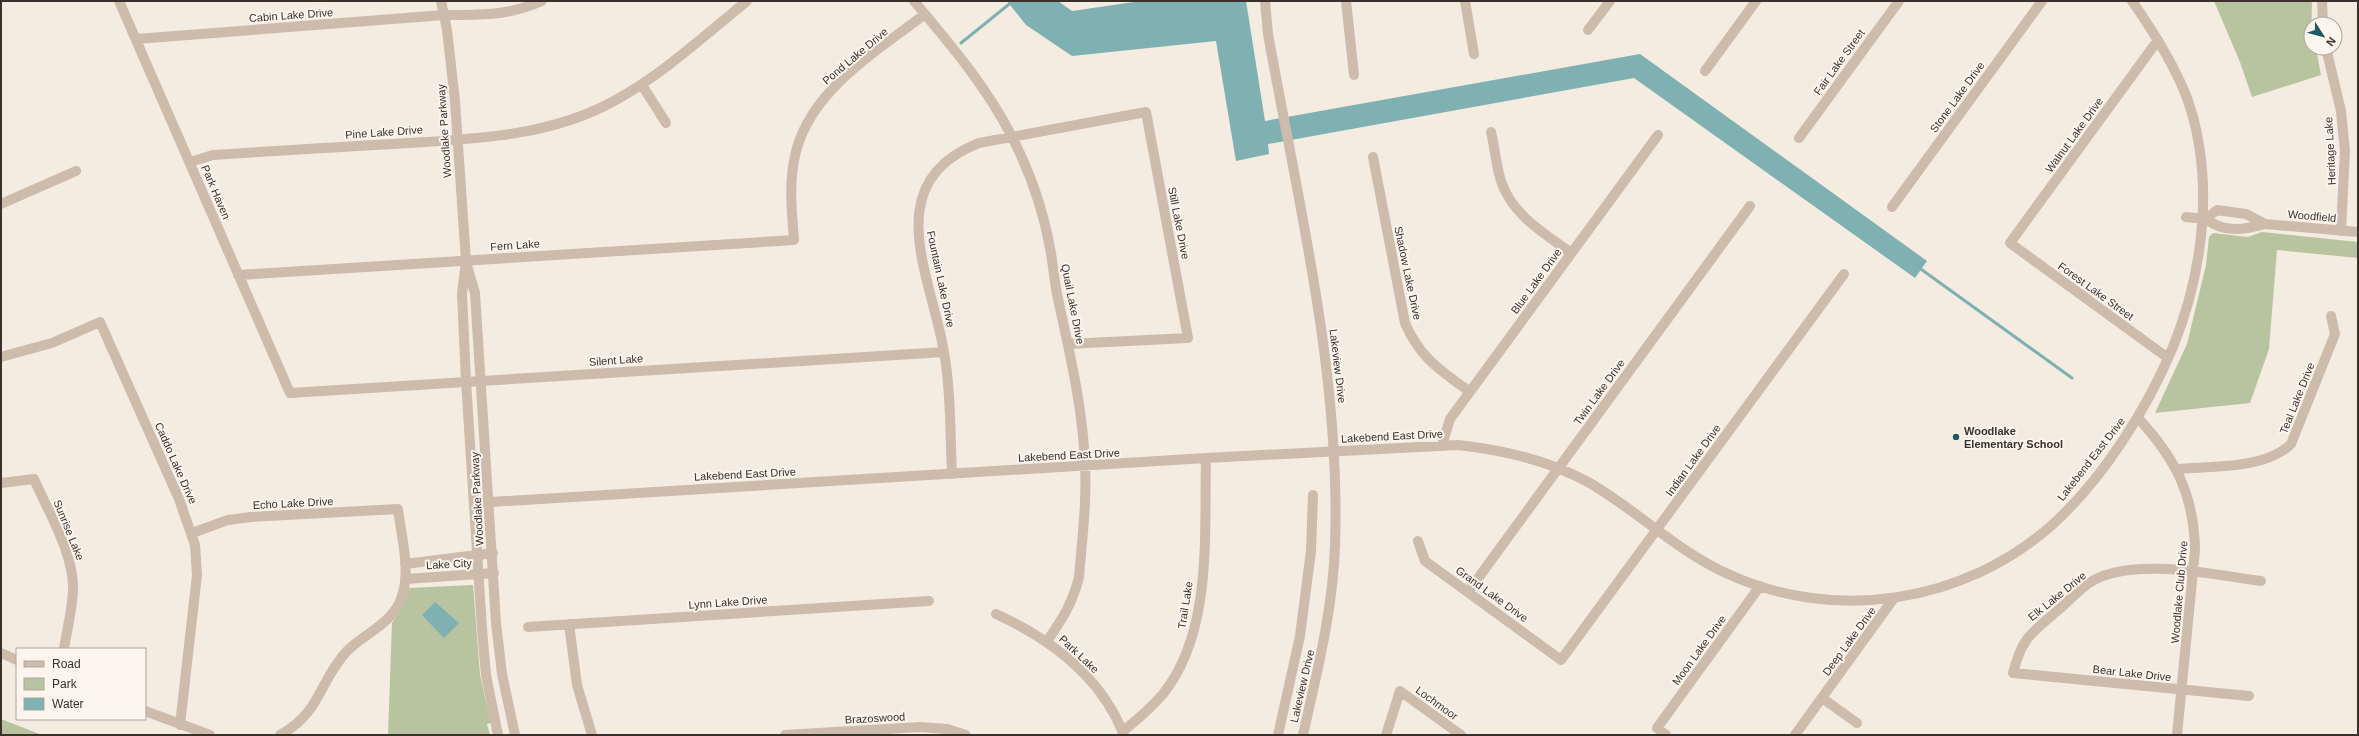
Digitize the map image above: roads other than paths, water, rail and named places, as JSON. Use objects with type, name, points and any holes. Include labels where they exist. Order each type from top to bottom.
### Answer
[{"type":"street","name":"Park Haven","points":[[119,1],[290,393]]},
{"type":"street","name":"Woodlake Parkway","points":[[441,1],[454,94],[466,261],[462,294],[478,574],[486,675],[498,735]]},
{"type":"street","name":"Cabin Lake Drive","points":[[136,39],[444,15],[492,16],[542,1]]},
{"type":"street","name":"Pine Lake Drive","points":[[190,162],[213,155],[457,141],[517,134],[550,126],[582,116],[613,102],[642,85],[667,67],[747,1]]},
{"type":"street","name":"Quail Lake Drive","points":[[914,1],[979,83],[1012,137],[1028,171],[1038,199],[1050,248],[1080,404],[1085,466],[1079,577],[1068,609],[1048,641]]},
{"type":"street","name":"Lakeview Drive","points":[[1264,1],[1268,34],[1322,330],[1335,452],[1335,547],[1330,602],[1324,645],[1303,735]]},
{"type":"street","points":[[1346,1],[1354,75]]},
{"type":"street","points":[[1465,1],[1474,54]]},
{"type":"street","points":[[1588,30],[1610,1]]},
{"type":"street","points":[[1705,71],[1756,1]]},
{"type":"street","name":"Fair Lake Street","points":[[1799,138],[1899,1]]},
{"type":"street","name":"Stone Lake Drive","points":[[1892,207],[2042,1]]},
{"type":"street","name":"Lakebend East Drive","points":[[474,503],[1442,445],[1492,449],[1522,456],[1558,468],[1590,483],[1700,560],[1728,574],[1760,586],[1789,594],[1820,599],[1852,601],[1894,598],[1944,587],[2001,561],[2028,544],[2075,502],[2112,455],[2138,418],[2168,358],[2179,330],[2191,290],[2204,219],[2203,192],[2195,130],[2187,98],[2158,40],[2132,1]]},
{"type":"street","points":[[2322,1],[2323,16]]},
{"type":"street","name":"Pond Lake Drive","points":[[794,240],[791,184],[796,152],[807,123],[830,90],[925,14]]},
{"type":"street","name":"Walnut Lake Drive","points":[[2010,243],[2158,40]]},
{"type":"street","name":"Heritage Lake","points":[[2328,56],[2341,111],[2344,151],[2341,231]]},
{"type":"street","points":[[642,85],[666,124]]},
{"type":"street","name":"Fountain Lake Drive","points":[[952,474],[944,352],[919,244],[917,224],[922,198],[935,173],[955,154],[979,143],[1146,112]]},
{"type":"street","name":"Still Lake Drive","points":[[1068,344],[1188,338],[1146,112]]},
{"type":"street","points":[[1491,132],[1499,173],[1511,201],[1532,224],[1571,253]]},
{"type":"street","name":"Blue Lake Drive","points":[[1442,445],[1450,419],[1658,135]]},
{"type":"street","name":"Shadow Lake Drive","points":[[1373,157],[1405,323],[1412,341],[1423,356],[1470,392]]},
{"type":"street","points":[[1,204],[76,171]]},
{"type":"street","name":"Twin Lake Drive","points":[[1468,592],[1750,206]]},
{"type":"street","name":"Woodfield","points":[[2265,224],[2246,214],[2217,210],[2204,219],[2216,227],[2244,230],[2265,224],[2358,232]]},
{"type":"street","points":[[2186,217],[2204,219]]},
{"type":"street","name":"Fern Lake","points":[[238,275],[794,240]]},
{"type":"street","name":"Forest Lake Street","points":[[2010,243],[2168,358]]},
{"type":"street","name":"Woodlake Parkway","points":[[466,261],[475,293],[502,674],[515,735]]},
{"type":"street","name":"Indian Lake Drive","points":[[1561,660],[1844,274]]},
{"type":"street","name":"Teal Lake Drive","points":[[2177,469],[2265,460],[2282,453],[2291,444],[2335,334],[2331,316]]},
{"type":"street","name":"Caddo Lake Drive","points":[[1,357],[52,343],[100,322],[192,532],[197,575],[180,725]]},
{"type":"street","name":"Silent Lake","points":[[290,393],[944,352]]},
{"type":"street","name":"Woodlake Club Drive","points":[[2138,418],[2152,433],[2177,469],[2193,516],[2196,550],[2177,735]]},
{"type":"street","name":"Trail Lake","points":[[1123,733],[1163,693],[1181,664],[1194,629],[1204,551],[1206,458]]},
{"type":"street","name":"Sunrise Lake","points":[[1,483],[34,479],[66,553],[72,570],[73,591],[64,648]]},
{"type":"street","points":[[1278,735],[1300,636],[1311,551],[1313,495]]},
{"type":"street","name":"Echo Lake Drive","points":[[192,532],[228,520],[398,509],[405,564]]},
{"type":"street","name":"Grand Lake Drive","points":[[1418,541],[1425,561],[1561,660]]},
{"type":"street","name":"Lake City","points":[[405,564],[493,554]]},
{"type":"street","points":[[446,559],[447,577]]},
{"type":"street","points":[[280,735],[291,729],[309,712],[347,652],[389,619],[402,598],[406,579],[405,564]]},
{"type":"street","name":"Elk Lake Drive","points":[[2013,673],[2019,650],[2027,636],[2094,580],[2112,573],[2131,569],[2193,573],[2261,581]]},
{"type":"street","name":"Lake City","points":[[406,579],[494,573]]},
{"type":"street","name":"Moon Lake Drive","points":[[1666,735],[1657,728],[1760,586]]},
{"type":"street","name":"Deep Lake Drive","points":[[1795,735],[1894,598]]},
{"type":"street","name":"Lynn Lake Drive","points":[[528,627],[929,601]]},
{"type":"street","name":"Park Lake","points":[[996,614],[1028,629],[1048,641],[1084,673],[1098,690],[1123,733]]},
{"type":"street","points":[[569,624],[577,685],[592,735]]},
{"type":"street","points":[[1,653],[16,660]]},
{"type":"street","name":"Bear Lake Drive","points":[[2013,673],[2249,696]]},
{"type":"street","name":"Lochmoor","points":[[1386,735],[1400,691],[1461,735]]},
{"type":"street","points":[[1822,698],[1857,723]]},
{"type":"street","points":[[146,711],[210,735]]},
{"type":"street","name":"Brazoswood","points":[[785,735],[920,727],[947,729],[966,735]]},
{"type":"water","points":[[1007,1],[1058,1],[1072,11],[1141,1],[1246,1],[1265,121],[1640,54],[1927,261],[1915,278],[1634,78],[1268,144],[1269,154],[1236,161],[1216,41],[1072,56],[1026,25]]},
{"type":"water","points":[[435,602],[459,623],[444,638],[422,615]]},
{"type":"waterway","points":[[961,43],[1013,1]]},
{"type":"waterway","points":[[1918,267],[2072,378]]},
{"type":"place","name":"Woodlake Elementary School","points":[[1956,437]]}]
